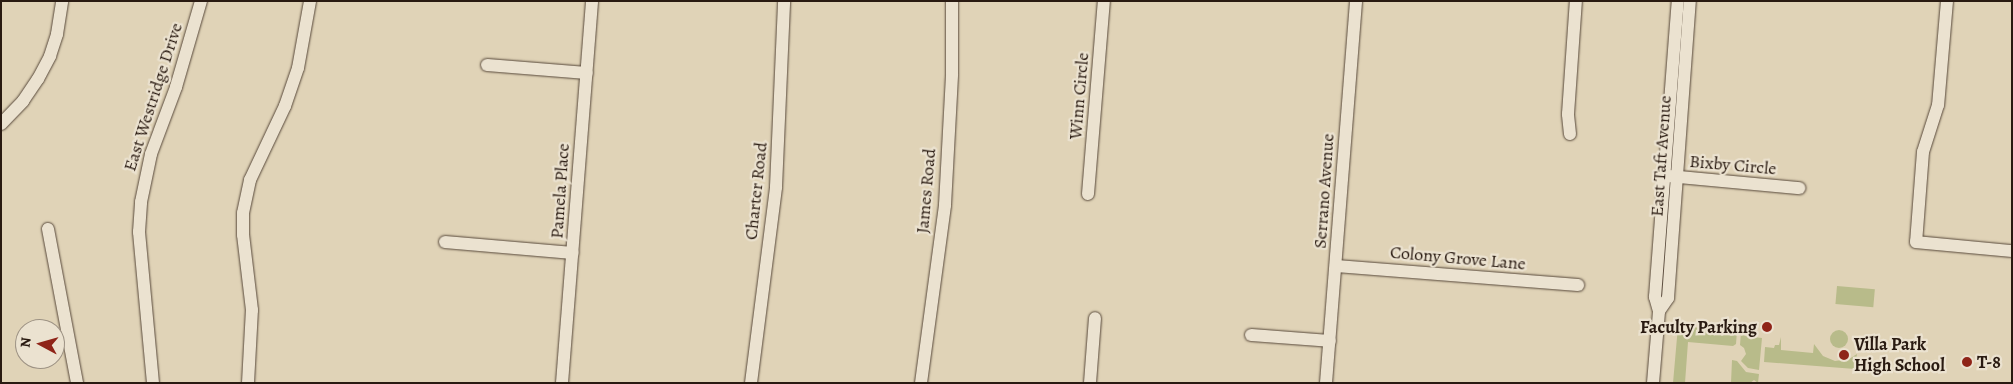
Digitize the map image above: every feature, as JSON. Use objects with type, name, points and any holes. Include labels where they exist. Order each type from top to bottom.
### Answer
[{"type":"street","points":[[1,124],[23,101],[38,79],[54,41],[62,1]]},
{"type":"street","name":"East Westridge Drive","points":[[153,383],[140,232],[141,202],[151,154],[176,86],[201,1]]},
{"type":"street","points":[[248,383],[252,310],[243,235],[243,213],[250,180],[282,112],[296,74],[304,44],[310,1]]},
{"type":"street","name":"Pamela Place","points":[[562,383],[592,1]]},
{"type":"street","name":"Charter Road","points":[[751,383],[776,187],[784,1]]},
{"type":"street","name":"James Road","points":[[921,383],[945,205],[952,74],[952,1]]},
{"type":"street","name":"Winn Circle","points":[[1088,194],[1104,1]]},
{"type":"street","name":"Serrano Avenue","points":[[1326,383],[1356,1]]},
{"type":"street","points":[[1570,134],[1568,114],[1576,1]]},
{"type":"street","name":"East Taft Avenue","points":[[1653,383],[1660,311],[1655,297],[1678,1]]},
{"type":"street","name":"East Taft Avenue","points":[[1660,311],[1668,298],[1690,1]]},
{"type":"street","points":[[1946,1],[1938,105],[1923,152],[1916,242],[2012,251]]},
{"type":"street","points":[[487,65],[587,73]]},
{"type":"street","name":"Bixby Circle","points":[[1664,176],[1799,188]]},
{"type":"street","points":[[48,229],[77,383]]},
{"type":"street","points":[[445,242],[573,253]]},
{"type":"street","name":"Colony Grove Lane","points":[[1336,266],[1578,285]]},
{"type":"street","points":[[1090,383],[1095,318]]},
{"type":"street","points":[[1251,334],[1330,342]]},
{"type":"green space","points":[[1837,286],[1875,289],[1873,307],[1835,304]]},
{"type":"green space","points":[[1678,326],[1737,331],[1736,344],[1733,346],[1688,342],[1685,383],[1673,383]]},
{"type":"green space","points":[[1839,330],[1845,333],[1848,339],[1845,345],[1839,348],[1833,345],[1830,339],[1833,333]]},
{"type":"green space","points":[[1741,332],[1745,336],[1762,338],[1759,370],[1748,368],[1741,361],[1746,354],[1744,348],[1740,345]]},
{"type":"green space","points":[[1781,337],[1781,350],[1813,353],[1814,344],[1823,356],[1835,361],[1849,359],[1857,354],[1855,369],[1764,362],[1765,347],[1774,348],[1775,345],[1779,345]]},
{"type":"green space","points":[[1732,360],[1737,361],[1746,372],[1759,374],[1758,383],[1754,380],[1750,383],[1731,383]]},
{"type":"place","name":"Faculty Parking","points":[[1767,327]]},
{"type":"place","name":"Villa Park High School","points":[[1844,355]]},
{"type":"place","name":"T-8","points":[[1967,362]]}]
